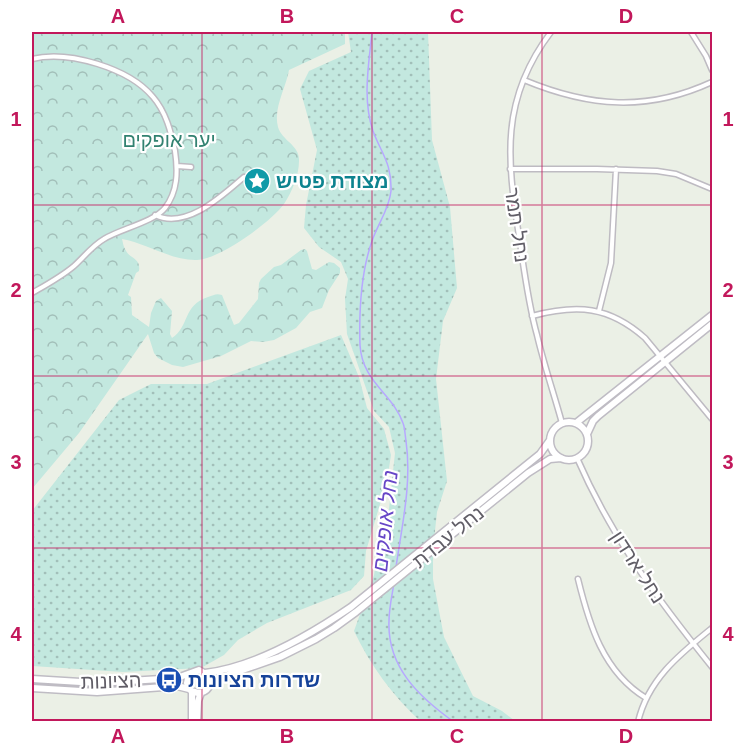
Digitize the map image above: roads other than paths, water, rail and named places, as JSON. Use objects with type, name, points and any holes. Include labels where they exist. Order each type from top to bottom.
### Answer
[{"type":"street","name":"נחל תמר","points":[[551,32],[534,57],[518,96],[510,137],[510,169],[512,196],[532,316],[562,423]]},
{"type":"street","points":[[691,32],[712,70]]},
{"type":"street","points":[[32,59],[63,56],[104,67],[129,77],[153,96],[171,131],[178,176],[165,208],[106,238],[85,253],[75,265],[32,293]]},
{"type":"street","points":[[524,80],[579,99],[618,104],[665,99],[698,89],[712,82]]},
{"type":"street","points":[[177,166],[191,167]]},
{"type":"street","points":[[510,169],[616,169],[676,174],[712,189]]},
{"type":"street","points":[[599,311],[611,262],[616,169]]},
{"type":"street","points":[[155,215],[163,219],[177,218],[202,210],[244,177]]},
{"type":"street","points":[[532,316],[569,308],[599,311],[632,327],[712,419]]},
{"type":"street","points":[[712,315],[663,360],[593,421],[587,434],[588,445],[577,458],[566,460],[553,451],[550,440],[553,430],[562,423],[576,423],[663,360],[712,324]]},
{"type":"street","points":[[576,423],[587,434]]},
{"type":"street","name":"נחל עבדת","points":[[205,673],[222,670],[277,651],[335,618],[540,454],[546,449],[550,440]]},
{"type":"street","name":"נחל עבדת","points":[[210,684],[222,677],[288,653],[316,639],[343,621],[539,465],[550,459],[561,458]]},
{"type":"street","name":"נחל ארדון","points":[[577,458],[619,541],[650,589],[712,667]]},
{"type":"street","points":[[578,579],[587,617],[602,651],[631,688],[646,698]]},
{"type":"street","points":[[638,722],[646,698],[662,673],[712,628]]},
{"type":"street","points":[[192,722],[191,690],[187,683],[189,674],[197,670],[205,673],[210,684],[201,693],[198,701],[197,722]]},
{"type":"street","name":"הציונות","points":[[32,679],[97,683],[177,678],[189,674]]},
{"type":"street","name":"הציונות","points":[[32,688],[97,692],[177,686],[191,690]]},
{"type":"street","points":[[191,690],[201,693]]},
{"type":"waterway","name":"נחל אופקים","points":[[372,32],[367,81],[368,106],[373,131],[390,173],[391,191],[365,266],[360,306],[360,345],[366,369],[398,413],[405,429],[408,457],[407,488],[396,567]]},
{"type":"waterway","name":"נחל אופקים","points":[[394,583],[390,607],[390,638],[399,667],[418,691],[454,722]]},
{"type":"place","name":"מצודת פטיש","points":[[257,181]]},
{"type":"place","name":"שדרות הציונות","points":[[169,680]]},
{"type":"park label","name":"יער אופקים","points":[[169,140]]}]
